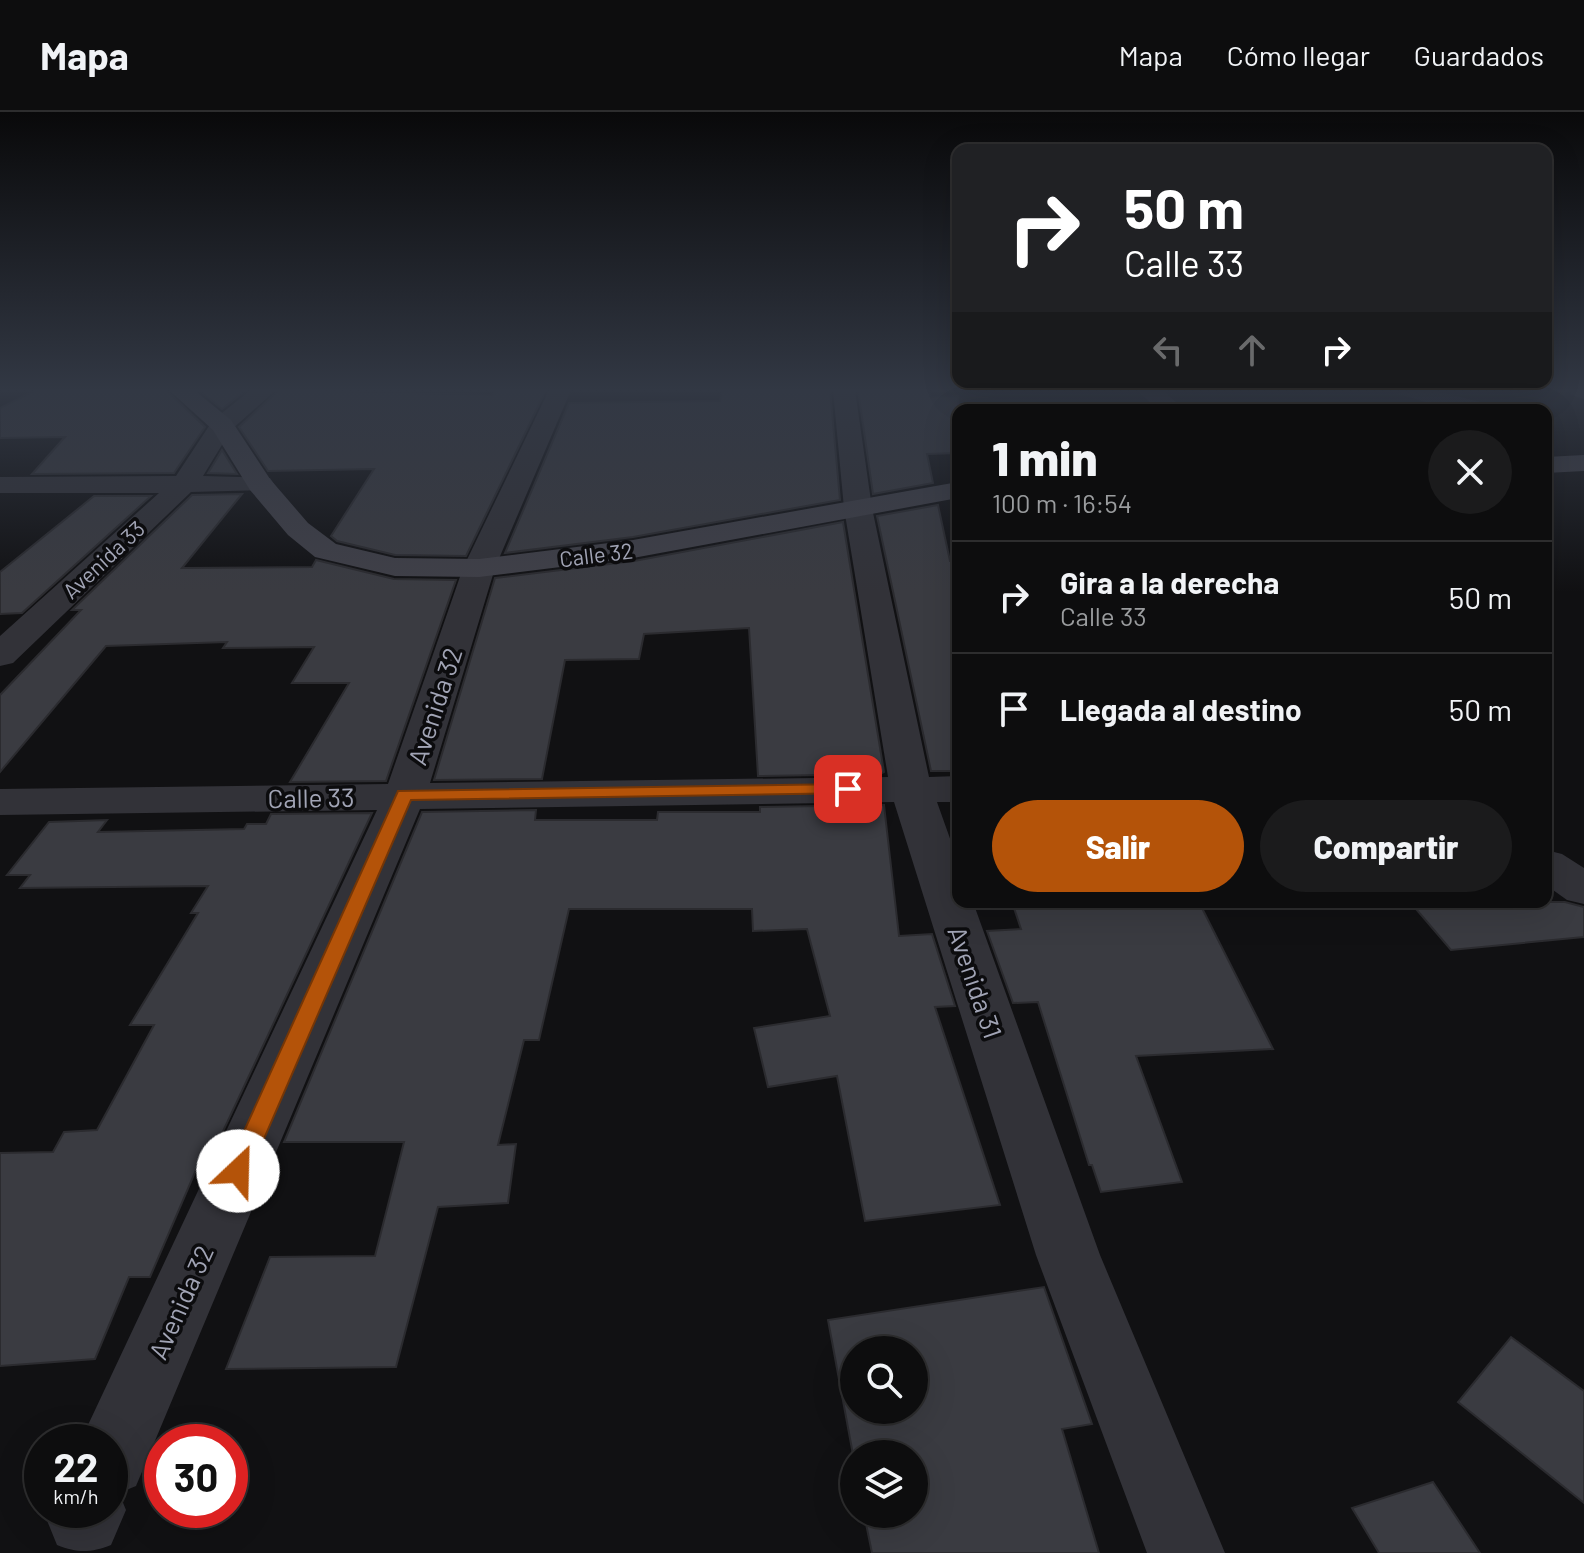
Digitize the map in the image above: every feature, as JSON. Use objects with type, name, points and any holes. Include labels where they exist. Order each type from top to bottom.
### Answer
[{"type":"main road","name":"Calle 32","points":[[243,457],[260,484],[298,529],[326,551],[395,567],[479,568],[633,549],[952,491]]},
{"type":"main road","points":[[1552,465],[1584,463]]},
{"type":"street","name":"Avenida 33","points":[[0,655],[184,484],[201,457]]},
{"type":"street","name":"Avenida 32","points":[[126,1424],[405,795],[479,568],[529,457]]},
{"type":"street","name":"Avenida 31","points":[[852,457],[858,508],[911,789],[1068,1255],[1186,1553]]},
{"type":"street","points":[[0,485],[260,484]]},
{"type":"street","name":"Calle 33","points":[[0,802],[952,789]]},
{"type":"street","points":[[1552,868],[1584,889]]},
{"type":"building","points":[[47,457],[185,457],[174,473],[32,474]]},
{"type":"building","points":[[218,457],[227,457],[237,474],[208,473]]},
{"type":"building","points":[[259,457],[514,457],[466,556],[395,555],[337,541],[331,536],[374,469],[268,471]]},
{"type":"building","points":[[546,457],[836,457],[840,500],[633,537],[505,553]]},
{"type":"building","points":[[868,457],[928,457],[933,483],[873,494]]},
{"type":"building","points":[[242,494],[182,568],[312,567],[316,560],[394,579],[456,580],[386,781],[290,782],[349,683],[292,683],[314,647],[223,648],[227,642],[106,646],[0,772],[0,695],[81,610],[72,610],[192,495]]},
{"type":"building","points":[[94,496],[151,496],[22,613],[0,614],[0,572]]},
{"type":"building","points":[[938,505],[952,561],[952,771],[931,771],[877,516]]},
{"type":"building","points":[[843,522],[884,772],[758,776],[749,628],[644,634],[639,659],[565,660],[542,779],[434,780],[495,578],[634,561]]},
{"type":"building","points":[[884,805],[899,936],[932,934],[955,1006],[935,1007],[1000,1205],[865,1221],[837,1076],[768,1087],[754,1028],[830,1016],[807,929],[753,931],[752,909],[569,909],[539,1040],[524,1040],[498,1145],[516,1144],[508,1203],[438,1207],[396,1367],[226,1369],[270,1257],[375,1256],[404,1142],[284,1142],[422,812],[536,810],[535,820],[657,820],[658,812],[760,812],[760,807]]},
{"type":"building","points":[[372,813],[218,1142],[208,1142],[150,1277],[129,1277],[95,1359],[0,1366],[0,1153],[53,1152],[64,1132],[97,1130],[154,1025],[130,1025],[198,913],[191,913],[208,886],[20,888],[30,875],[7,875],[49,822],[107,820],[98,832],[244,829],[247,824],[266,824],[271,814]]},
{"type":"building","points":[[1552,902],[1584,907],[1584,937],[1451,950],[1415,908],[1552,908]]},
{"type":"building","points":[[1014,908],[1202,908],[1273,1049],[1136,1056],[1182,1182],[1101,1192],[1092,1165],[1089,1165],[1038,1002],[1013,1003],[987,931],[1021,929]]},
{"type":"building","points":[[1044,1287],[1092,1424],[1062,1429],[1099,1553],[872,1553],[867,1528],[928,1528],[928,1440],[850,1440],[847,1424],[928,1424],[928,1336],[840,1336],[840,1385],[828,1320]]},
{"type":"building","points":[[1511,1337],[1584,1391],[1584,1503],[1458,1402]]},
{"type":"building","points":[[1433,1482],[1480,1553],[1379,1553],[1352,1508]]},
{"type":"route","points":[[238,1171],[405,795],[848,789]]}]
